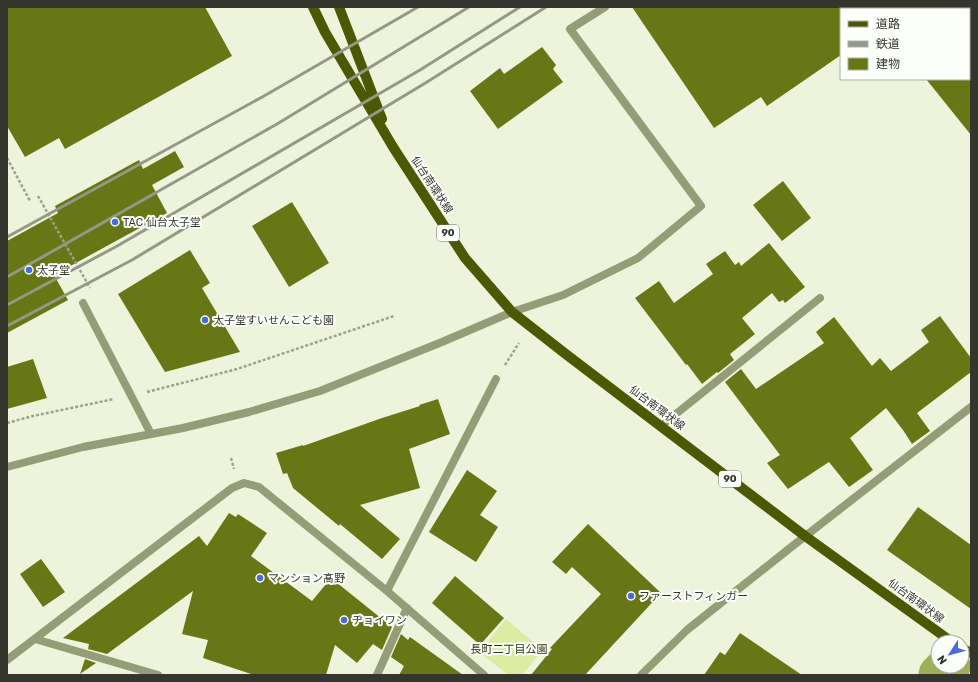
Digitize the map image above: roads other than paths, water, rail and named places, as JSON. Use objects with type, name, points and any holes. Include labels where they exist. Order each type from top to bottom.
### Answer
[{"type":"main road","name":"仙台南環状線","points":[[313,7],[324,32],[393,147],[465,258],[512,312],[805,536],[941,634]]},
{"type":"main road","name":"仙台南環状線","points":[[339,7],[393,147]]},
{"type":"street","points":[[7,467],[82,447],[183,428],[250,412],[320,391],[512,312],[563,295],[638,258],[701,206],[570,30],[605,7]]},
{"type":"street","points":[[661,426],[820,298]]},
{"type":"street","points":[[84,303],[151,434]]},
{"type":"street","points":[[388,591],[496,379]]},
{"type":"street","points":[[641,675],[687,630],[971,407]]},
{"type":"street","points":[[7,660],[232,488],[244,483],[259,487],[388,591],[484,675]]},
{"type":"street","points":[[377,675],[407,608]]},
{"type":"street","points":[[35,639],[158,675]]},
{"type":"railway","points":[[7,237],[264,96],[418,7]]},
{"type":"railway","points":[[7,277],[277,124],[469,7]]},
{"type":"railway","points":[[7,305],[119,245],[420,70],[520,7]]},
{"type":"railway","points":[[7,326],[132,260],[427,82],[546,7]]},
{"type":"place","name":"TAC 仙台太子堂","points":[[115,222]]},
{"type":"place","name":"太子堂","points":[[29,270]]},
{"type":"place","name":"太子堂すいせんこども園","points":[[205,320]]},
{"type":"place","name":"マンション髙野","points":[[260,578]]},
{"type":"place","name":"ファーストフィンガー","points":[[631,596]]},
{"type":"place","name":"ヂョイワン","points":[[344,620]]},
{"type":"park label","name":"長町二丁目公園","points":[[509,649]]}]
